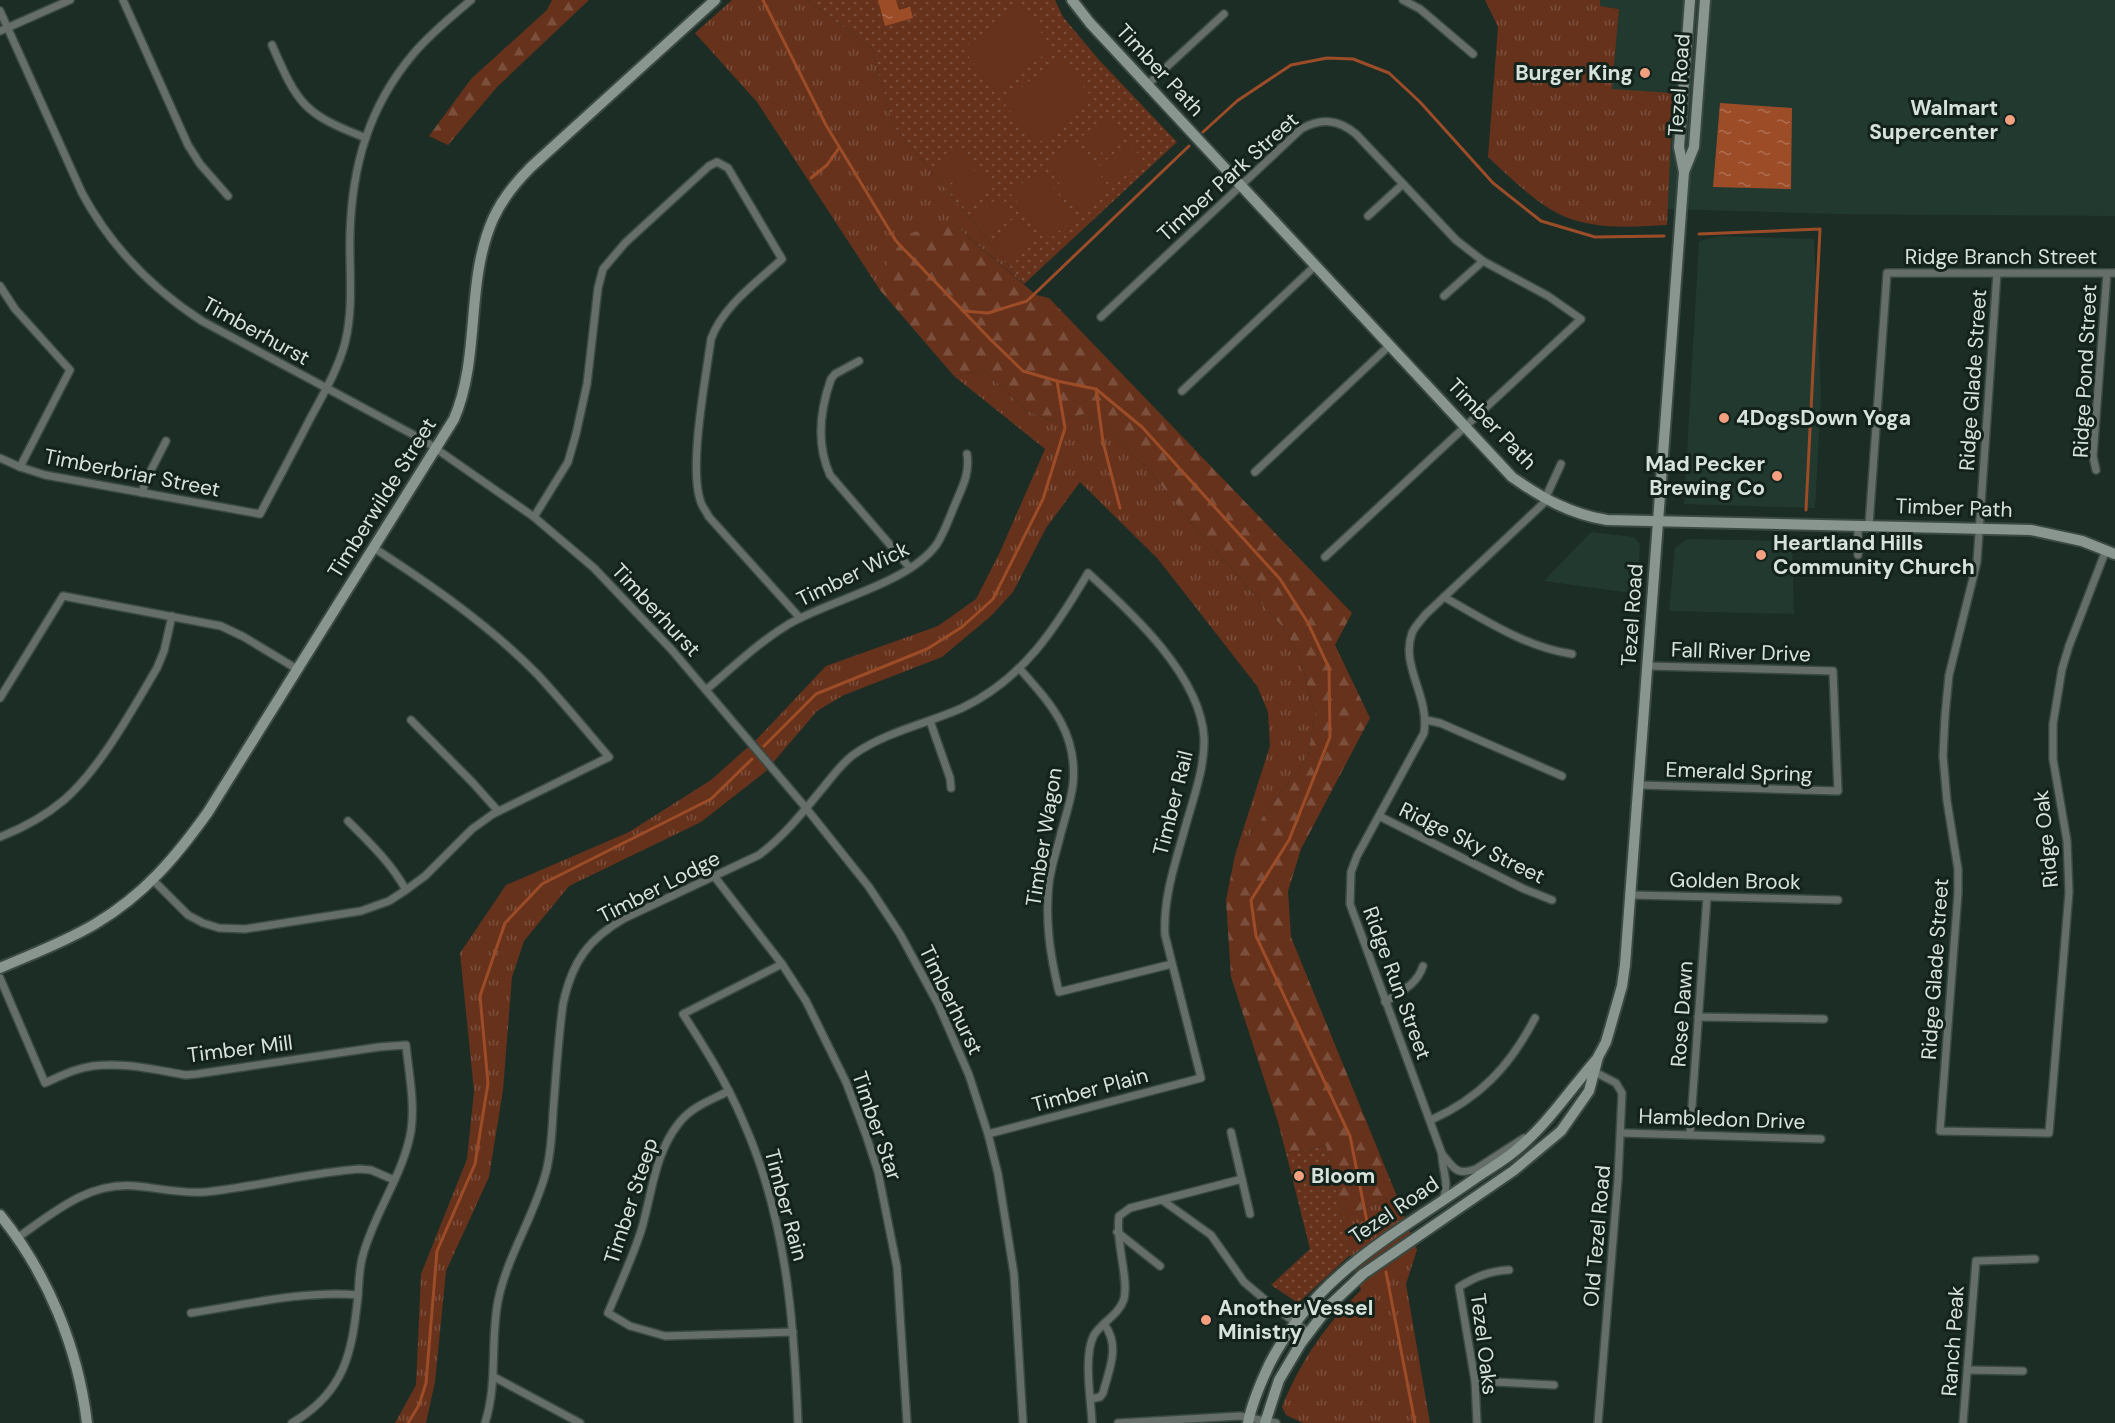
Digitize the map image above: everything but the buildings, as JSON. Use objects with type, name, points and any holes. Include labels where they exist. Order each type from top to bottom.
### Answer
[{"type":"street","points":[[0,31],[70,0]]},
{"type":"street","points":[[123,0],[188,145],[206,171],[228,196]]},
{"type":"street","points":[[327,388],[339,361],[348,326],[351,300],[351,204],[354,182],[366,138],[384,96],[414,52],[471,0]]},
{"type":"street","name":"Timber Path","points":[[1072,0],[1147,85],[1512,477],[1546,500],[1595,518],[2031,530],[2057,534],[2110,552]]},
{"type":"street","points":[[1403,0],[1426,14],[1473,54]]},
{"type":"street","name":"Tezel Road","points":[[1249,1420],[1265,1374],[1279,1346],[1302,1312],[1348,1266],[1513,1152],[1540,1128],[1592,1071],[1606,1042],[1622,986],[1631,895],[1684,172],[1679,147],[1690,0]]},
{"type":"street","name":"Tezel Road","points":[[1684,172],[1694,147],[1705,0]]},
{"type":"street","name":"Timberwilde Street","points":[[0,968],[96,923],[136,895],[180,851],[208,812],[454,419],[466,385],[481,262],[492,221],[499,207],[531,167],[713,2]]},
{"type":"street","name":"Timberhurst","points":[[0,11],[82,194],[93,215],[128,261],[188,312],[425,441],[534,518],[594,568],[671,649],[806,808],[869,887],[905,943],[938,1004],[969,1075],[988,1134],[998,1174],[1014,1274],[1023,1423]]},
{"type":"street","points":[[1147,85],[1224,14]]},
{"type":"street","points":[[272,45],[291,87],[309,110],[334,125],[366,138]]},
{"type":"street","name":"Timber Park Street","points":[[1101,317],[1301,129],[1313,122],[1324,120],[1340,123],[1350,128],[1456,240],[1483,261],[1548,296],[1581,319],[1465,426]]},
{"type":"street","points":[[534,518],[568,462],[576,434],[587,384],[598,288],[603,269],[625,243],[709,166],[717,162],[728,168],[782,259],[724,314],[711,339],[696,467],[698,489],[702,505],[709,517],[800,618]]},
{"type":"street","points":[[1368,216],[1403,184]]},
{"type":"street","points":[[1444,296],[1483,261]]},
{"type":"street","points":[[1182,391],[1315,266]]},
{"type":"street","name":"Ridge Branch Street","points":[[1869,525],[1887,273],[2111,273]]},
{"type":"street","name":"Ridge Glade Street","points":[[1997,273],[1974,575],[1949,675],[1945,716],[1943,756],[1947,801],[1958,868],[1958,893],[1940,1131],[2049,1133]]},
{"type":"street","name":"Ridge Pond Street","points":[[2097,470],[2093,456],[2111,273]]},
{"type":"street","points":[[0,286],[21,316],[70,370],[20,467]]},
{"type":"street","points":[[1255,472],[1390,345]]},
{"type":"street","points":[[859,361],[835,374],[831,379],[820,422],[823,456],[830,475],[910,568]]},
{"type":"street","name":"Timberbriar Street","points":[[0,458],[45,475],[260,514],[327,388]]},
{"type":"street","points":[[1325,557],[1465,426]]},
{"type":"street","points":[[141,492],[166,441]]},
{"type":"street","name":"Timber Wick","points":[[706,690],[766,640],[800,618],[890,579],[926,556],[943,533],[969,470],[967,454]]},
{"type":"street","points":[[1561,464],[1546,500],[1426,614],[1412,633],[1409,650],[1410,666],[1423,700],[1426,720],[1440,723],[1562,776]]},
{"type":"street","points":[[1858,525],[1858,555]]},
{"type":"street","points":[[153,880],[188,915],[211,926],[228,929],[245,929],[361,911],[389,902],[406,890],[425,876],[472,829],[498,811],[609,757],[536,674],[477,621],[420,578],[374,548]]},
{"type":"street","name":"Ridge Oak","points":[[2049,1133],[2069,892],[2067,841],[2053,759],[2053,724],[2062,669],[2110,552]]},
{"type":"street","name":"Timber Lodge","points":[[485,1423],[492,1398],[495,1321],[504,1279],[540,1194],[546,1170],[563,1004],[567,985],[574,967],[591,943],[606,929],[626,918],[752,859],[767,849],[788,830],[839,769],[858,752],[880,740],[963,707],[997,686],[1019,668],[1060,620],[1088,573]]},
{"type":"street","name":"Timber Rail","points":[[1088,573],[1160,646],[1192,692],[1200,714],[1204,738],[1203,762],[1166,902],[1165,935],[1201,1077]]},
{"type":"street","points":[[0,698],[63,596],[209,623],[233,631],[297,669]]},
{"type":"street","points":[[1444,597],[1528,642],[1556,652],[1572,654]]},
{"type":"street","points":[[0,837],[46,813],[71,793],[93,770],[157,668],[172,616]]},
{"type":"street","name":"Fall River Drive","points":[[1648,666],[1833,671],[1838,791]]},
{"type":"street","name":"Timber Wagon","points":[[1019,668],[1044,695],[1060,717],[1074,759],[1073,786],[1049,880],[1049,951],[1059,992],[1172,964]]},
{"type":"street","points":[[411,720],[498,811]]},
{"type":"street","name":"Ridge Run Street","points":[[1426,720],[1420,742],[1357,856],[1351,872],[1349,891],[1350,903],[1385,1002],[1442,1154],[1442,1167],[1447,1182],[1447,1190],[1442,1202]]},
{"type":"street","points":[[930,721],[950,778],[951,788]]},
{"type":"street","name":"Emerald Spring","points":[[1639,785],[1838,791]]},
{"type":"street","name":"Ridge Sky Street","points":[[1379,816],[1524,889],[1552,900]]},
{"type":"street","points":[[348,821],[383,856],[406,890]]},
{"type":"street","name":"Timber Star","points":[[714,876],[782,964],[822,1031],[846,1082],[878,1172],[897,1267],[907,1423]]},
{"type":"street","name":"Golden Brook","points":[[1631,895],[1838,900]]},
{"type":"street","name":"Rose Dawn","points":[[1690,1134],[1707,897]]},
{"type":"street","name":"Timber Rain","points":[[782,964],[683,1014],[729,1091],[755,1150],[770,1194],[790,1290],[798,1423]]},
{"type":"street","points":[[1385,1002],[1417,980],[1423,966]]},
{"type":"street","name":"Timber Mill","points":[[0,978],[45,1083],[81,1068],[104,1065],[197,1074],[406,1045],[412,1125],[407,1148],[394,1180]]},
{"type":"street","points":[[1698,1017],[1824,1019]]},
{"type":"street","points":[[1431,1120],[1467,1100],[1489,1083],[1514,1055],[1535,1018]]},
{"type":"street","name":"Tezel Road","points":[[1269,1422],[1279,1380],[1308,1332],[1330,1305],[1363,1274],[1513,1171],[1541,1149],[1573,1115],[1589,1091],[1592,1071]]},
{"type":"street","name":"Old Tezel Road","points":[[1592,1071],[1616,1083],[1622,1093],[1622,1132],[1598,1423]]},
{"type":"street","name":"Timber Plain","points":[[988,1134],[1201,1077]]},
{"type":"street","name":"Timber Steep","points":[[729,1091],[689,1112],[667,1140],[659,1158],[653,1189],[635,1252],[608,1313],[630,1326],[665,1336],[793,1332]]},
{"type":"street","points":[[1442,1154],[1456,1170],[1469,1172],[1540,1128]]},
{"type":"street","points":[[1231,1132],[1250,1214]]},
{"type":"street","name":"Hambledon Drive","points":[[1622,1132],[1821,1139]]},
{"type":"street","points":[[17,1238],[78,1197],[111,1186],[134,1185],[177,1192],[204,1192],[359,1169],[370,1170],[394,1180],[363,1254],[353,1342],[342,1372],[322,1400],[292,1423]]},
{"type":"street","points":[[1092,1423],[1090,1344],[1097,1330],[1117,1311],[1124,1297],[1117,1232],[1119,1216],[1125,1210],[1242,1179]]},
{"type":"street","points":[[1162,1200],[1211,1235],[1244,1282],[1308,1332]]},
{"type":"street","points":[[0,1215],[17,1238],[52,1297],[81,1382],[87,1423]]},
{"type":"street","points":[[1117,1232],[1160,1266]]},
{"type":"street","name":"Ranch Peak","points":[[1963,1423],[1976,1261],[2035,1259]]},
{"type":"street","name":"Tezel Oaks","points":[[1477,1423],[1475,1381],[1459,1287],[1494,1270],[1509,1270]]},
{"type":"street","points":[[191,1313],[315,1294],[358,1295]]},
{"type":"street","points":[[1091,1399],[1100,1397],[1103,1393],[1113,1352],[1113,1341],[1104,1324]]},
{"type":"street","points":[[1968,1370],[2024,1371]]},
{"type":"street","points":[[494,1377],[580,1423]]},
{"type":"street","points":[[1475,1381],[1554,1385]]},
{"type":"street","points":[[1118,1423],[1221,1417],[1269,1422]]},
{"type":"shaded area","points":[[1600,0],[2115,0],[2115,216],[1836,214],[1667,209],[1673,93],[1612,90],[1619,9],[1600,6]]},
{"type":"shaded area","points":[[1720,236],[1814,239],[1821,395],[1815,508],[1684,504],[1699,241]]},
{"type":"shaded area","points":[[1591,532],[1634,537],[1640,544],[1637,594],[1544,581]]},
{"type":"shaded area","points":[[1687,539],[1792,541],[1794,614],[1669,611],[1675,548]]},
{"type":"green space","points":[[552,0],[589,0],[497,87],[448,145],[429,136],[471,79],[547,10]]},
{"type":"green space","points":[[732,0],[807,0],[872,48],[893,125],[1024,284],[952,223],[886,264],[882,293],[757,102],[695,33]]},
{"type":"green space","points":[[807,0],[1055,0],[1063,17],[1100,61],[1177,142],[1024,284],[893,125],[872,48]]},
{"type":"green space","points":[[1485,0],[1600,0],[1600,6],[1619,9],[1612,89],[1673,93],[1667,225],[1613,226],[1573,220],[1541,203],[1488,157],[1498,27]]},
{"type":"green space","points":[[1020,5],[1053,48],[996,92],[963,49]]},
{"type":"green space","points":[[1060,57],[1094,100],[1037,144],[1003,102]]},
{"type":"green space","points":[[1108,116],[1123,136],[1095,158],[1079,139]]},
{"type":"green space","points":[[1073,142],[1111,189],[1082,212],[1045,165]]},
{"type":"green space","points":[[1128,142],[1144,161],[1115,184],[1100,165]]},
{"type":"green space","points":[[960,145],[975,164],[947,186],[932,167]]},
{"type":"green space","points":[[978,168],[994,187],[965,209],[950,190]]},
{"type":"green space","points":[[1039,170],[1076,217],[1048,240],[1010,193]]},
{"type":"green space","points":[[1000,196],[1016,215],[987,237],[972,218]]},
{"type":"green space","points":[[1019,219],[1034,238],[1006,261],[990,242]]},
{"type":"green space","points":[[952,223],[1036,295],[1049,298],[1352,613],[1335,645],[1370,718],[1301,849],[1288,891],[1291,937],[1396,1194],[1342,1219],[1326,1146],[1286,1153],[1231,977],[1226,900],[1235,855],[1308,756],[1315,713],[1301,663],[1287,632],[1195,527],[1148,469],[1088,413],[1055,422],[1025,410],[984,370],[954,376],[880,290],[886,264],[907,234]]},
{"type":"green space","points":[[984,370],[1025,410],[1055,422],[1088,413],[1148,469],[1195,527],[1287,632],[1301,663],[1315,713],[1308,756],[1235,855],[1270,746],[1268,712],[1257,686],[1158,559],[1080,482],[1046,528],[1013,592],[991,616],[942,657],[844,695],[817,711],[765,772],[701,822],[569,886],[524,941],[512,977],[503,1090],[489,1177],[446,1271],[435,1382],[426,1423],[395,1423],[416,1385],[421,1274],[467,1159],[474,1091],[460,953],[506,885],[629,832],[711,780],[757,739],[826,666],[938,626],[976,599],[1000,552],[1045,449],[954,376]]},
{"type":"green space","points":[[1326,1146],[1350,1255],[1298,1303],[1271,1285],[1310,1249],[1286,1153]]},
{"type":"green space","points":[[1396,1194],[1417,1250],[1406,1284],[1430,1423],[1303,1423],[1286,1415],[1282,1407],[1289,1390],[1325,1330],[1361,1290],[1342,1219]]},
{"type":"water","points":[[878,0],[896,0],[899,10],[910,7],[913,18],[885,26]]},
{"type":"water","points":[[1720,103],[1792,108],[1791,189],[1713,187]]},
{"type":"waterway","points":[[763,0],[826,125],[896,241],[1023,371],[1096,389],[1142,427],[1280,579],[1308,623],[1329,668],[1330,737],[1289,840],[1251,900],[1256,936],[1350,1136],[1370,1237]]},
{"type":"waterway","points":[[1203,132],[1237,101],[1291,65],[1327,58],[1353,59],[1389,73],[1420,102],[1493,183],[1541,221],[1595,237],[1664,236]]},
{"type":"waterway","points":[[963,311],[988,313],[1027,301],[1189,146]]},
{"type":"waterway","points":[[811,178],[827,165],[839,148]]},
{"type":"waterway","points":[[1699,234],[1820,229],[1806,510]]},
{"type":"waterway","points":[[764,746],[816,694],[927,649],[962,627],[993,599],[1043,499],[1065,428],[1057,381]]},
{"type":"waterway","points":[[1096,389],[1103,442],[1120,508]]},
{"type":"waterway","points":[[408,1423],[419,1405],[426,1383],[437,1251],[475,1164],[488,1083],[480,996],[505,923],[542,884],[711,799],[752,759]]},
{"type":"waterway","points":[[1386,1272],[1415,1423]]},
{"type":"place","name":"Burger King","points":[[1645,73]]},
{"type":"place","name":"Walmart Supercenter","points":[[2010,120]]},
{"type":"place","name":"4DogsDown Yoga","points":[[1724,418]]},
{"type":"place","name":"Mad Pecker Brewing Co","points":[[1777,476]]},
{"type":"place","name":"Heartland Hills Community Church","points":[[1761,555]]},
{"type":"place","name":"Bloom","points":[[1299,1176]]},
{"type":"place","name":"Another Vessel Ministry","points":[[1206,1320]]}]
